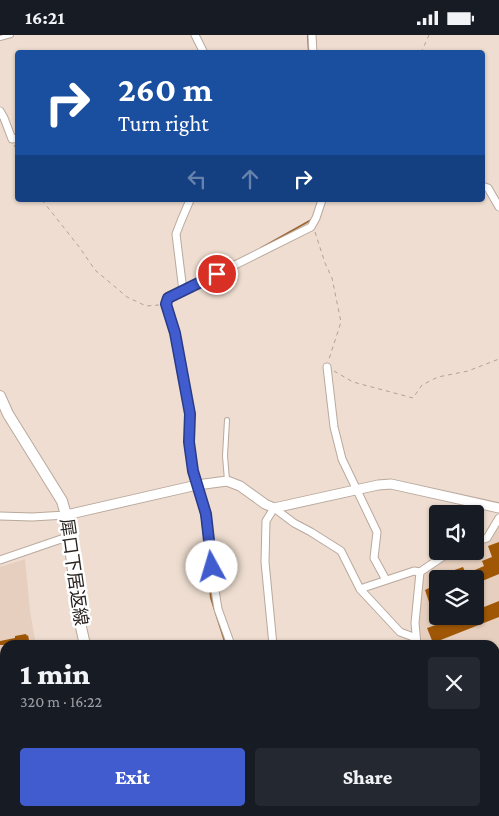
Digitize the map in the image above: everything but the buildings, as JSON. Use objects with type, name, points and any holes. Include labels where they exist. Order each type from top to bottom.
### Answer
[{"type":"main road","name":"犀口下居返線","points":[[0,396],[8,414],[62,501],[70,536],[79,618],[84,640]]},
{"type":"street","points":[[196,35],[203,50]]},
{"type":"street","points":[[312,35],[313,50]]},
{"type":"street","points":[[0,111],[12,139],[15,138]]},
{"type":"street","points":[[485,187],[488,188],[499,207]]},
{"type":"street","points":[[182,288],[176,234],[189,202]]},
{"type":"street","points":[[229,640],[218,609],[206,514],[193,471],[189,442],[190,414],[175,333],[166,304],[168,298],[182,288],[311,227],[316,218],[320,202]]},
{"type":"street","points":[[327,367],[334,427],[342,459],[377,532],[374,558],[386,580]]},
{"type":"street","points":[[0,516],[66,515],[197,485],[227,481],[240,486],[294,523],[341,551],[360,589],[400,633],[412,640]]},
{"type":"street","points":[[273,640],[265,562],[266,521],[274,508],[378,485],[391,484],[499,508]]},
{"type":"street","points":[[484,538],[487,537],[499,518]]},
{"type":"street","points":[[0,560],[70,536]]},
{"type":"street","points":[[360,589],[414,571],[420,572],[438,560]]},
{"type":"street","points":[[416,640],[415,623],[420,572]]},
{"type":"lane","points":[[0,38],[11,35]]},
{"type":"lane","points":[[227,420],[225,456],[227,481]]},
{"type":"path","points":[[422,50],[429,35]]},
{"type":"path","points":[[44,202],[95,270],[127,297],[146,306],[166,304]]},
{"type":"path","points":[[312,224],[332,278],[341,322],[327,367],[353,382],[413,398],[422,385],[438,377],[468,371],[499,359]]},
{"type":"shaded area","points":[[499,526],[499,640],[420,640],[418,624],[423,573],[442,560],[484,560],[484,542],[492,539]]},
{"type":"shaded area","points":[[25,559],[35,640],[0,640],[0,567]]},
{"type":"waterway","points":[[308,35],[309,50]]},
{"type":"waterway","points":[[261,248],[311,220]]},
{"type":"waterway","points":[[185,286],[232,263]]},
{"type":"waterway","points":[[178,368],[187,420]]},
{"type":"waterway","points":[[199,503],[211,598],[224,640]]},
{"type":"route","points":[[212,567],[206,514],[193,471],[189,442],[190,414],[175,333],[166,304],[168,298],[217,274]]}]
